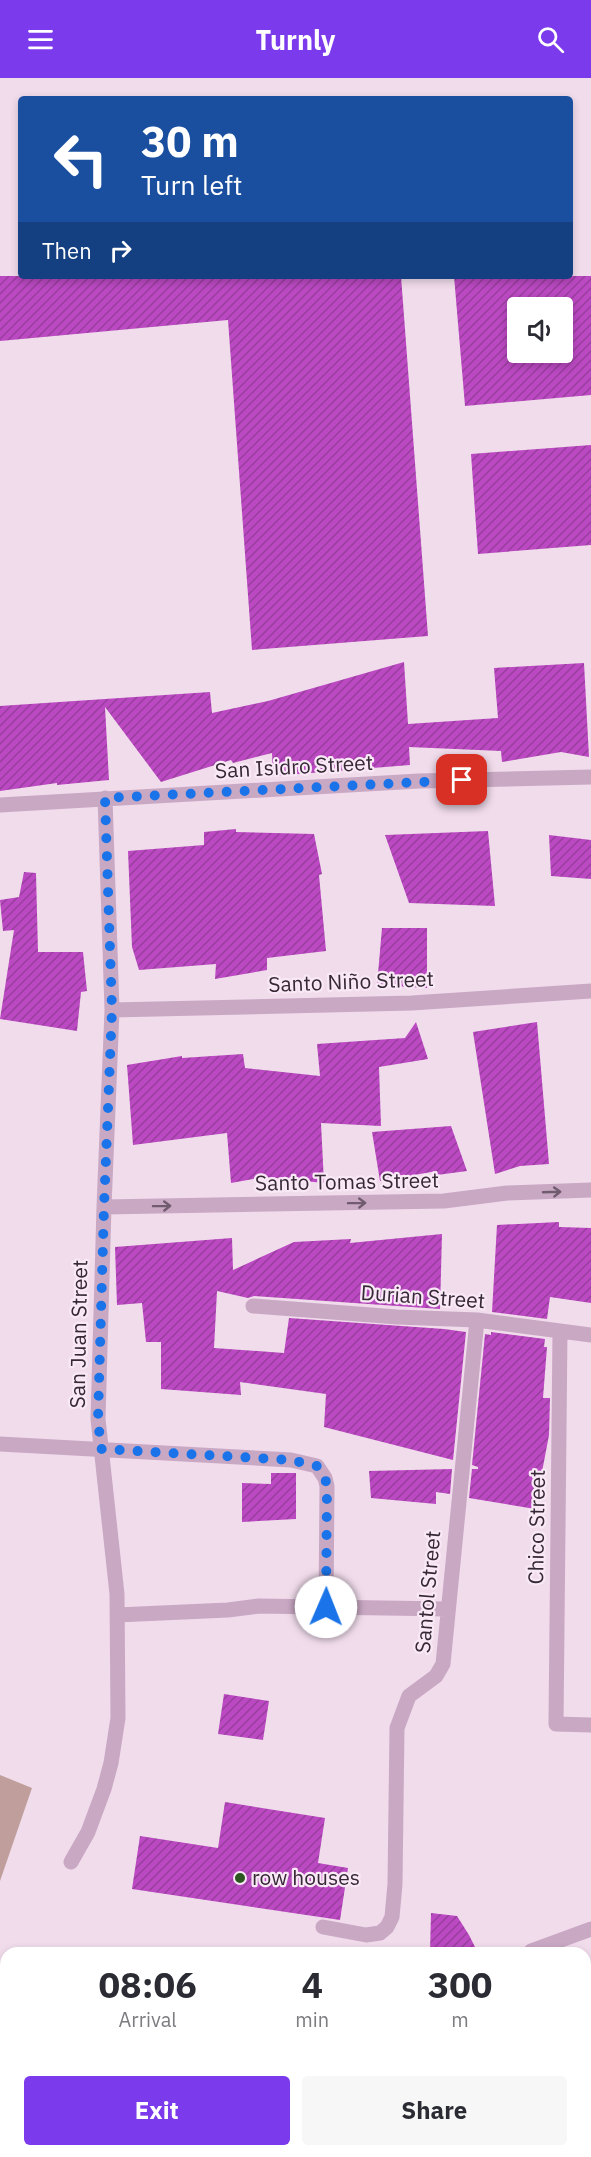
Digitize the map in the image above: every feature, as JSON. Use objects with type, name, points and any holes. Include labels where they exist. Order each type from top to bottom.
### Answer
[{"type":"street","name":"San Isidro Street","points":[[0,805],[419,781],[591,777]]},
{"type":"street","name":"San Juan Street","points":[[71,1862],[88,1832],[104,1789],[111,1763],[118,1718],[117,1594],[98,1419],[112,1010],[105,798]]},
{"type":"street","name":"Santo Niño Street","points":[[112,1010],[412,1003],[591,991]]},
{"type":"street","name":"Santo Tomas Street","points":[[104,1207],[444,1202],[507,1193],[591,1190]]},
{"type":"street","name":"Durian Street","points":[[253,1306],[397,1317],[477,1320],[591,1335]]},
{"type":"street","name":"Santol Street","points":[[323,1927],[366,1935],[380,1934],[392,1917],[397,1728],[410,1696],[436,1676],[443,1664],[477,1320]]},
{"type":"street","name":"Chico Street","points":[[560,1331],[556,1724],[591,1725]]},
{"type":"street","points":[[0,1444],[291,1460],[317,1466],[327,1486],[326,1607]]},
{"type":"street","points":[[117,1615],[228,1610],[259,1606],[447,1609]]},
{"type":"street","points":[[542,1947],[591,1929]]},
{"type":"shaded area","points":[[0,1775],[32,1788],[0,1881]]},
{"type":"building","points":[[0,276],[18,276],[18,279],[401,279],[428,636],[252,650],[228,320],[0,341]]},
{"type":"building","points":[[573,276],[591,276],[591,395],[465,406],[454,279],[573,279]]},
{"type":"building","points":[[591,445],[591,545],[478,554],[471,454]]},
{"type":"building","points":[[404,662],[408,724],[498,718],[494,668],[584,663],[589,757],[561,752],[502,762],[501,751],[409,747],[410,765],[273,776],[272,753],[233,763],[231,760],[161,782],[105,707],[109,780],[57,785],[57,783],[0,791],[0,706],[210,692],[212,713],[268,701]]},
{"type":"building","points":[[236,829],[236,832],[314,834],[322,874],[319,875],[326,951],[267,958],[267,970],[215,979],[216,964],[139,970],[132,947],[128,851],[204,845],[204,832]]},
{"type":"building","points":[[488,831],[495,906],[409,903],[385,835]]},
{"type":"building","points":[[549,835],[591,840],[591,879],[551,876]]},
{"type":"building","points":[[24,872],[36,873],[38,952],[83,952],[87,991],[81,992],[77,1031],[0,1019],[14,930],[3,931],[0,900],[19,897]]},
{"type":"building","points":[[382,928],[427,928],[427,988],[377,985]]},
{"type":"building","points":[[416,1022],[428,1059],[379,1067],[381,1126],[321,1123],[324,1183],[265,1177],[231,1183],[227,1133],[133,1145],[127,1065],[182,1056],[182,1058],[243,1054],[245,1068],[320,1076],[317,1044],[405,1038]]},
{"type":"building","points":[[537,1022],[549,1164],[520,1166],[495,1174],[473,1032]]},
{"type":"building","points":[[451,1126],[467,1171],[437,1175],[437,1171],[380,1181],[372,1132]]},
{"type":"building","points":[[559,1222],[559,1227],[591,1228],[591,1303],[550,1297],[547,1319],[492,1312],[497,1225]]},
{"type":"building","points":[[442,1234],[440,1309],[254,1296],[248,1298],[217,1291],[214,1348],[284,1353],[289,1318],[466,1332],[453,1460],[324,1427],[326,1394],[240,1382],[241,1395],[161,1389],[161,1342],[146,1342],[142,1303],[117,1305],[115,1247],[232,1238],[233,1270],[294,1242],[351,1239],[350,1243]]},
{"type":"building","points":[[491,1332],[545,1339],[544,1347],[547,1347],[543,1398],[550,1398],[549,1435],[535,1509],[469,1498],[472,1469],[478,1469],[472,1465],[485,1334],[491,1335]]},
{"type":"building","points":[[452,1469],[450,1494],[436,1492],[436,1504],[371,1498],[369,1471]]},
{"type":"building","points":[[271,1473],[296,1473],[296,1519],[242,1522],[242,1483],[271,1484]]},
{"type":"building","points":[[224,1694],[269,1701],[263,1740],[218,1734]]},
{"type":"building","name":"row houses","points":[[225,1802],[325,1818],[318,1863],[348,1868],[340,1920],[132,1889],[140,1836],[218,1848]]},
{"type":"building","points":[[431,1913],[457,1916],[475,1947],[430,1947]]},
{"type":"place","name":"row houses","points":[[240,1878]]},
{"type":"route","points":[[326,1607],[327,1486],[317,1466],[291,1460],[101,1449],[98,1419],[112,1010],[105,798],[462,780]]}]
